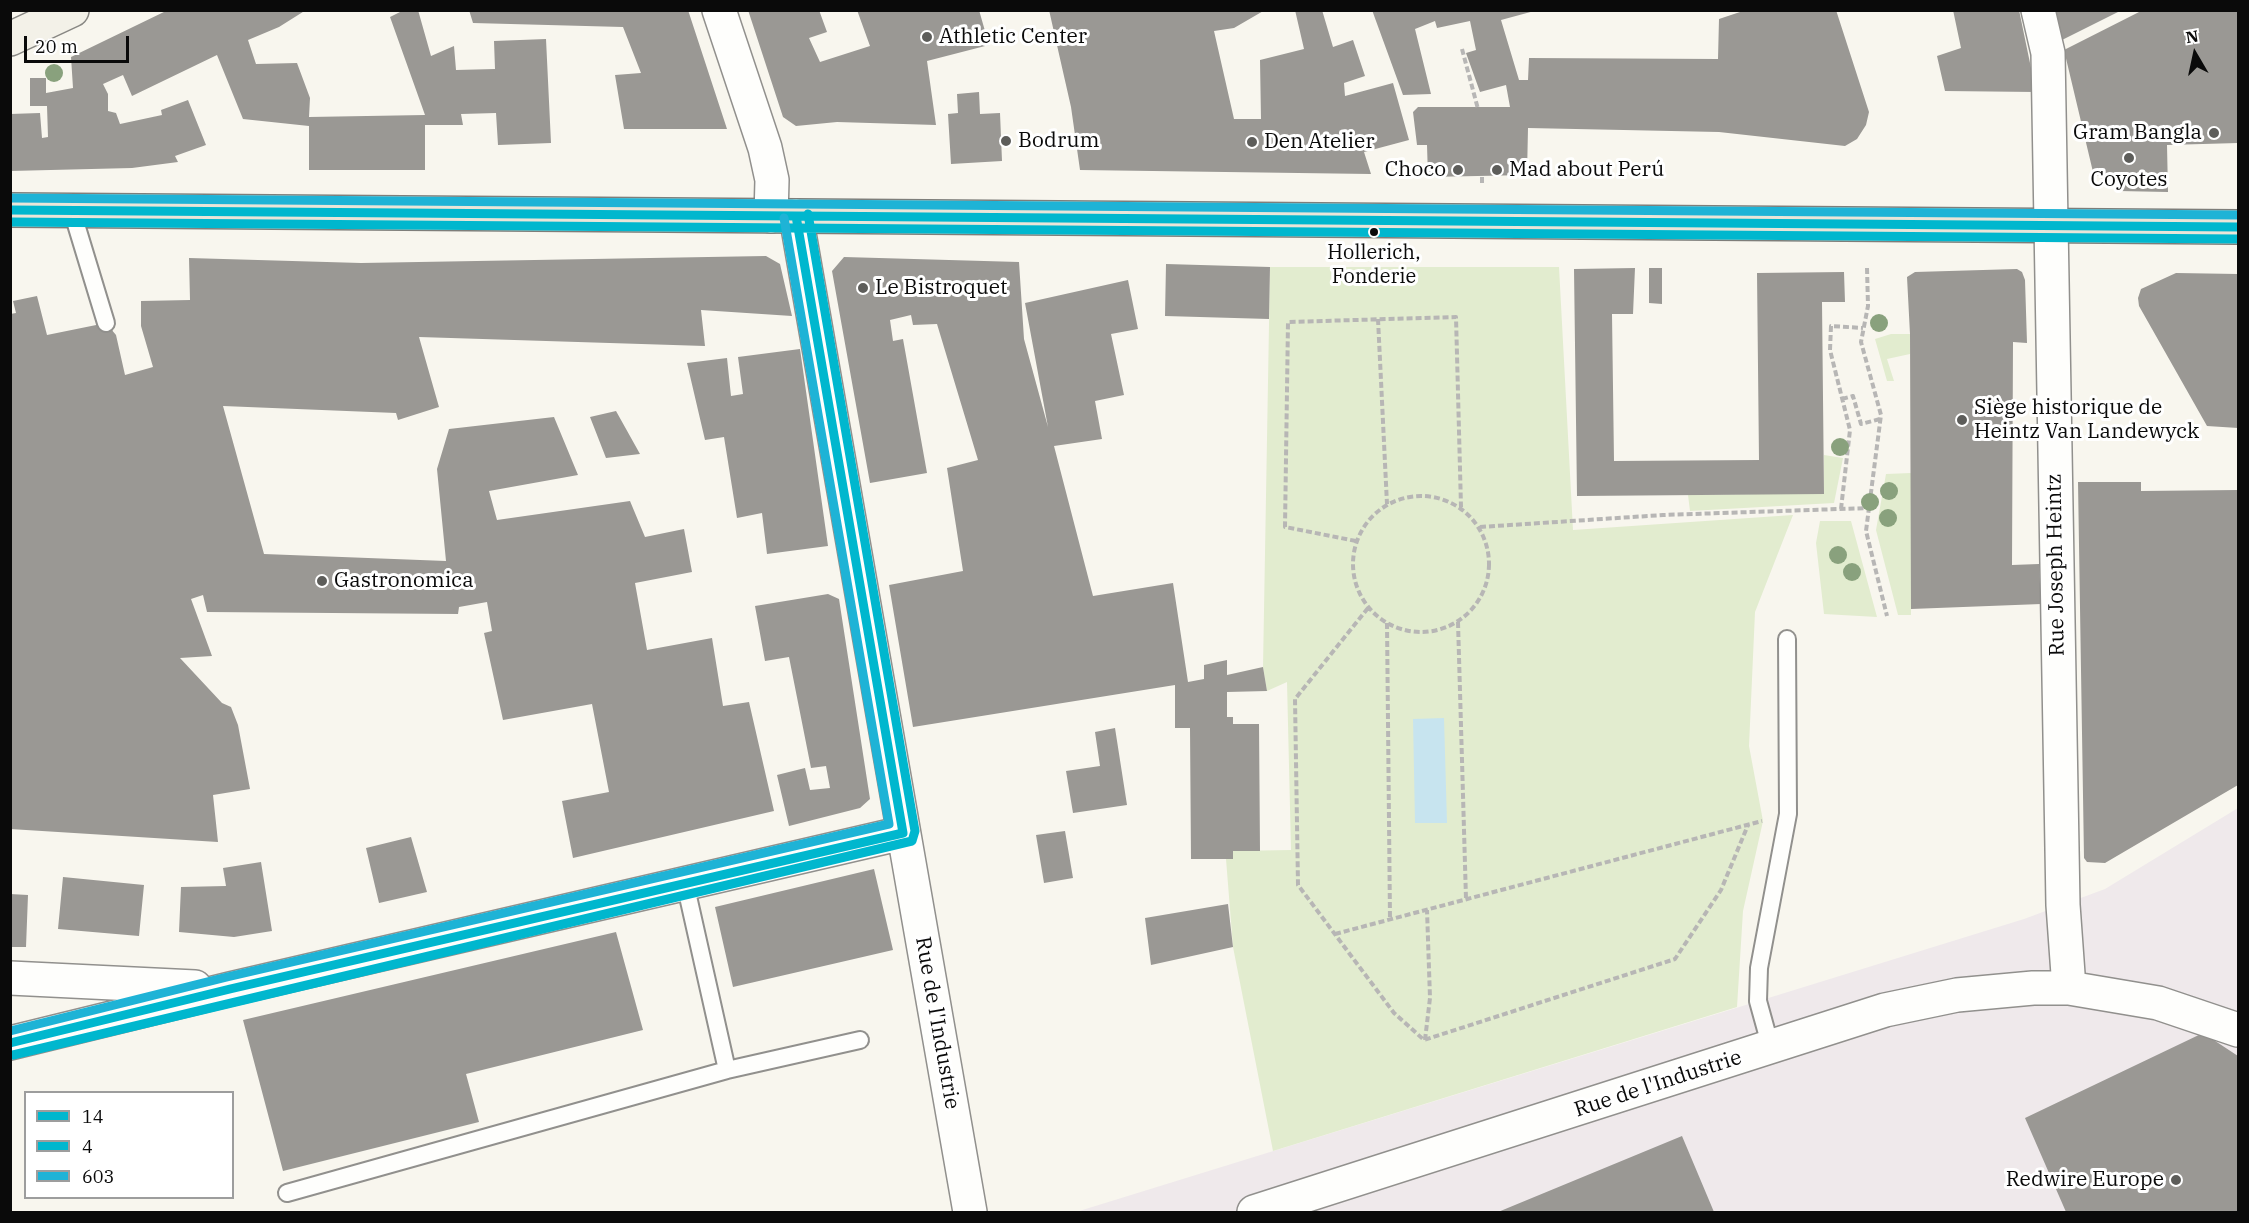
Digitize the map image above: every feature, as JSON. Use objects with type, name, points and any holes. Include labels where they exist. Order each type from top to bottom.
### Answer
[{"type":"main road","points":[[10,39],[72,10]]},
{"type":"main road","points":[[10,210],[2238,227]]},
{"type":"street","name":"Rue de l'Industrie","points":[[719,10],[765,147],[783,216],[903,832],[970,1212]]},
{"type":"street","name":"Rue Joseph Heintz","points":[[2037,10],[2048,53],[2063,905],[2069,988]]},
{"type":"street","points":[[10,1043],[230,989],[903,832]]},
{"type":"street","points":[[10,978],[230,989]]},
{"type":"street","name":"Rue de l'Industrie","points":[[1254,1212],[1885,1010],[1958,995],[2033,988],[2069,988],[2158,1003],[2238,1030]]},
{"type":"lane","points":[[72,211],[106,323]]},
{"type":"lane","points":[[1771,1048],[1758,1001],[1759,968],[1788,814],[1788,639]]},
{"type":"lane","points":[[685,883],[727,1070]]},
{"type":"lane","points":[[287,1193],[727,1070],[860,1040]]},
{"type":"path","points":[[1462,49],[1478,109]]},
{"type":"path","points":[[1482,177],[1482,185]]},
{"type":"path","points":[[1867,268],[1868,306],[1861,342],[1880,419],[1866,531],[1887,616]]},
{"type":"path","points":[[1356,541],[1285,527],[1288,322],[1456,317],[1461,507]]},
{"type":"path","points":[[1378,319],[1387,504]]},
{"type":"path","points":[[1841,508],[1850,430],[1830,350],[1831,326],[1863,328]]},
{"type":"path","points":[[1842,399],[1853,396],[1861,424],[1880,419]]},
{"type":"path","points":[[1411,495],[1437,496],[1461,507],[1480,527],[1488,547],[1490,569],[1485,590],[1480,599],[1474,608],[1458,622],[1435,631],[1410,632],[1387,623],[1368,608],[1356,588],[1352,564],[1356,541],[1368,519],[1387,504],[1411,495]]},
{"type":"path","points":[[1480,527],[1663,515],[1869,508]]},
{"type":"path","points":[[1368,608],[1295,699],[1298,885],[1394,1013],[1424,1040]]},
{"type":"path","points":[[1458,622],[1466,899]]},
{"type":"path","points":[[1387,623],[1390,919]]},
{"type":"path","points":[[1335,934],[1788,814]]},
{"type":"path","points":[[1424,1040],[1675,959],[1721,890],[1748,825]]},
{"type":"path","points":[[1424,1040],[1430,998],[1427,909]]},
{"type":"shaded area","points":[[2238,808],[2238,1212],[1076,1212],[2024,919],[2105,889]]},
{"type":"green space","points":[[1270,267],[1559,267],[1573,530],[1793,515],[1755,612],[1749,746],[1763,821],[1743,911],[1737,1007],[1273,1151],[1233,947],[1226,859],[1233,859],[1233,851],[1291,850],[1287,682],[1267,691],[1263,667]]},
{"type":"green space","points":[[1891,334],[1910,334],[1910,354],[1887,359],[1894,381],[1887,381],[1875,339]]},
{"type":"green space","points":[[1824,455],[1843,458],[1834,503],[1690,511],[1688,495],[1824,493]]},
{"type":"green space","points":[[1911,473],[1911,615],[1898,615],[1876,530],[1886,474]]},
{"type":"green space","points":[[1820,521],[1851,521],[1877,617],[1824,614],[1816,543]]},
{"type":"water","points":[[1444,718],[1447,823],[1415,823],[1413,719]]},
{"type":"building","points":[[168,10],[306,10],[279,27],[248,40],[256,64],[297,63],[310,98],[309,117],[425,115],[390,17],[404,10],[418,10],[431,56],[454,46],[456,70],[495,69],[494,41],[546,39],[551,143],[498,145],[496,113],[461,114],[463,125],[425,125],[425,170],[309,170],[309,126],[243,119],[217,55],[132,96],[123,75],[103,84],[108,94],[108,111],[116,113],[120,124],[162,115],[161,110],[188,100],[206,145],[175,156],[178,162],[132,168],[10,171],[10,114],[40,113],[42,138],[48,137],[47,106],[30,106],[30,78],[46,78],[46,93],[73,88],[71,57]]},
{"type":"building","points":[[469,10],[688,10],[727,129],[624,129],[615,75],[641,73],[623,27],[473,23]]},
{"type":"building","points":[[748,10],[819,10],[827,32],[809,38],[820,62],[870,46],[857,10],[979,10],[989,45],[927,61],[936,125],[837,122],[796,126],[783,117]]},
{"type":"building","points":[[1049,10],[1265,10],[1234,28],[1214,31],[1234,119],[1261,119],[1260,60],[1304,49],[1295,10],[1322,10],[1333,47],[1353,40],[1365,76],[1344,83],[1345,96],[1393,83],[1409,140],[1364,152],[1371,174],[1080,170],[1071,107]]},
{"type":"building","points":[[1372,10],[1538,10],[1501,20],[1519,80],[1528,80],[1529,58],[1718,59],[1719,19],[1746,10],[1836,10],[1869,112],[1866,125],[1857,139],[1845,146],[1719,132],[1528,128],[1527,175],[1428,177],[1427,145],[1417,145],[1413,112],[1418,107],[1510,107],[1506,85],[1480,92],[1466,53],[1476,50],[1470,21],[1437,28],[1435,21],[1415,29],[1431,94],[1403,95]]},
{"type":"building","points":[[1953,10],[2019,10],[2036,92],[1945,91],[1937,56],[1961,48]]},
{"type":"building","points":[[2056,10],[2122,10],[2062,40]]},
{"type":"building","points":[[2143,10],[2238,10],[2238,143],[2167,145],[2168,192],[2119,191],[2093,172],[2064,50]]},
{"type":"building","points":[[979,92],[980,114],[1000,113],[1002,161],[951,164],[948,114],[958,113],[957,94]]},
{"type":"building","points":[[766,256],[780,264],[792,316],[701,310],[705,346],[419,337],[439,407],[398,420],[396,413],[223,406],[264,554],[446,561],[437,469],[449,429],[554,417],[578,475],[489,491],[497,520],[630,501],[645,537],[684,529],[692,572],[635,583],[647,650],[712,638],[723,706],[749,702],[774,811],[573,858],[562,801],[609,792],[592,704],[503,720],[484,633],[492,631],[487,602],[459,607],[458,614],[207,612],[203,595],[191,599],[212,656],[180,658],[222,703],[231,707],[238,725],[250,789],[213,795],[218,842],[10,829],[10,314],[16,313],[13,301],[37,296],[47,335],[106,323],[116,335],[125,375],[153,367],[141,326],[141,301],[190,300],[189,258],[361,263]]},
{"type":"building","points":[[844,257],[1019,262],[1024,339],[1048,427],[1025,303],[1128,280],[1138,329],[1111,334],[1124,395],[1095,401],[1102,439],[1054,446],[1093,596],[1173,583],[1188,682],[1204,679],[1204,665],[1227,660],[1227,675],[1263,667],[1267,691],[1227,692],[1227,717],[1233,717],[1233,724],[1259,724],[1260,851],[1233,851],[1233,859],[1191,859],[1190,728],[1175,728],[1175,685],[913,727],[889,585],[963,571],[947,468],[978,460],[937,324],[913,325],[911,315],[890,320],[893,341],[903,339],[927,473],[870,483],[832,271]]},
{"type":"building","points":[[1166,264],[1270,267],[1269,319],[1165,316]]},
{"type":"building","points":[[1635,268],[1633,314],[1612,314],[1614,461],[1759,460],[1757,273],[1844,272],[1845,302],[1822,302],[1824,494],[1577,496],[1574,269]]},
{"type":"building","points":[[1649,268],[1662,268],[1662,304],[1649,303]]},
{"type":"building","name":"Siège historique de Heintz Van Landewyck","points":[[2017,269],[2022,272],[2025,280],[2027,343],[2013,342],[2012,565],[2039,564],[2041,604],[1911,609],[1910,334],[1907,277],[1915,272]]},
{"type":"building","points":[[2176,273],[2238,274],[2238,428],[2207,426],[2139,306],[2138,298],[2141,289]]},
{"type":"building","points":[[800,349],[828,546],[767,554],[762,513],[737,518],[724,437],[705,440],[687,363],[727,358],[731,396],[743,394],[738,357]]},
{"type":"building","points":[[616,411],[640,454],[606,458],[590,417]]},
{"type":"building","points":[[2078,482],[2141,482],[2141,491],[2238,490],[2238,785],[2105,863],[2087,862],[2084,858]]},
{"type":"building","points":[[828,594],[839,599],[870,799],[860,808],[789,826],[777,775],[805,768],[810,790],[830,788],[826,766],[811,768],[789,657],[765,661],[755,606]]},
{"type":"building","points":[[1115,728],[1127,805],[1073,813],[1066,771],[1100,766],[1095,732]]},
{"type":"building","points":[[1065,831],[1073,878],[1044,883],[1036,835]]},
{"type":"building","points":[[411,837],[427,892],[379,903],[366,848]]},
{"type":"building","points":[[261,862],[272,931],[234,937],[179,932],[181,887],[226,886],[223,868]]},
{"type":"building","points":[[874,869],[893,950],[733,987],[715,907]]},
{"type":"building","points":[[63,877],[144,885],[139,936],[58,929]]},
{"type":"building","points":[[10,894],[28,895],[26,947],[10,947]]},
{"type":"building","points":[[1228,904],[1233,947],[1151,965],[1145,918]]},
{"type":"building","points":[[616,932],[643,1030],[466,1074],[479,1122],[283,1171],[243,1020]]},
{"type":"building","points":[[2203,1033],[2238,1056],[2238,1212],[2066,1212],[2025,1118]]},
{"type":"building","points":[[1682,1136],[1714,1212],[1498,1212]]},
{"type":"transit line","name":"603","points":[[10,198],[2238,215]]},
{"type":"transit line","name":"14","points":[[10,210],[2238,227]]},
{"type":"transit line","name":"4","points":[[13,1055],[912,841],[915,831],[808,214]]},
{"type":"transit line","name":"14","points":[[10,1043],[230,989],[903,833],[796,216]]},
{"type":"transit line","name":"603","points":[[10,1031],[227,977],[889,824],[784,218]]},
{"type":"transit line","name":"4","points":[[10,222],[2238,239]]},
{"type":"place","name":"Athletic Center","points":[[927,37]]},
{"type":"place","name":"Gram Bangla","points":[[2214,133]]},
{"type":"place","name":"Bodrum","points":[[1006,141]]},
{"type":"place","name":"Den Atelier","points":[[1252,142]]},
{"type":"place","name":"Coyotes","points":[[2129,158]]},
{"type":"place","name":"Choco","points":[[1458,170]]},
{"type":"place","name":"Mad about Perú","points":[[1497,170]]},
{"type":"place","name":"Hollerich, Fonderie","points":[[1374,232]]},
{"type":"place","name":"Le Bistroquet","points":[[863,288]]},
{"type":"place","name":"Siège historique de Heintz Van Landewyck","points":[[1962,420]]},
{"type":"place","name":"Gastronomica","points":[[322,581]]},
{"type":"place","name":"Redwire Europe","points":[[2176,1180]]}]
